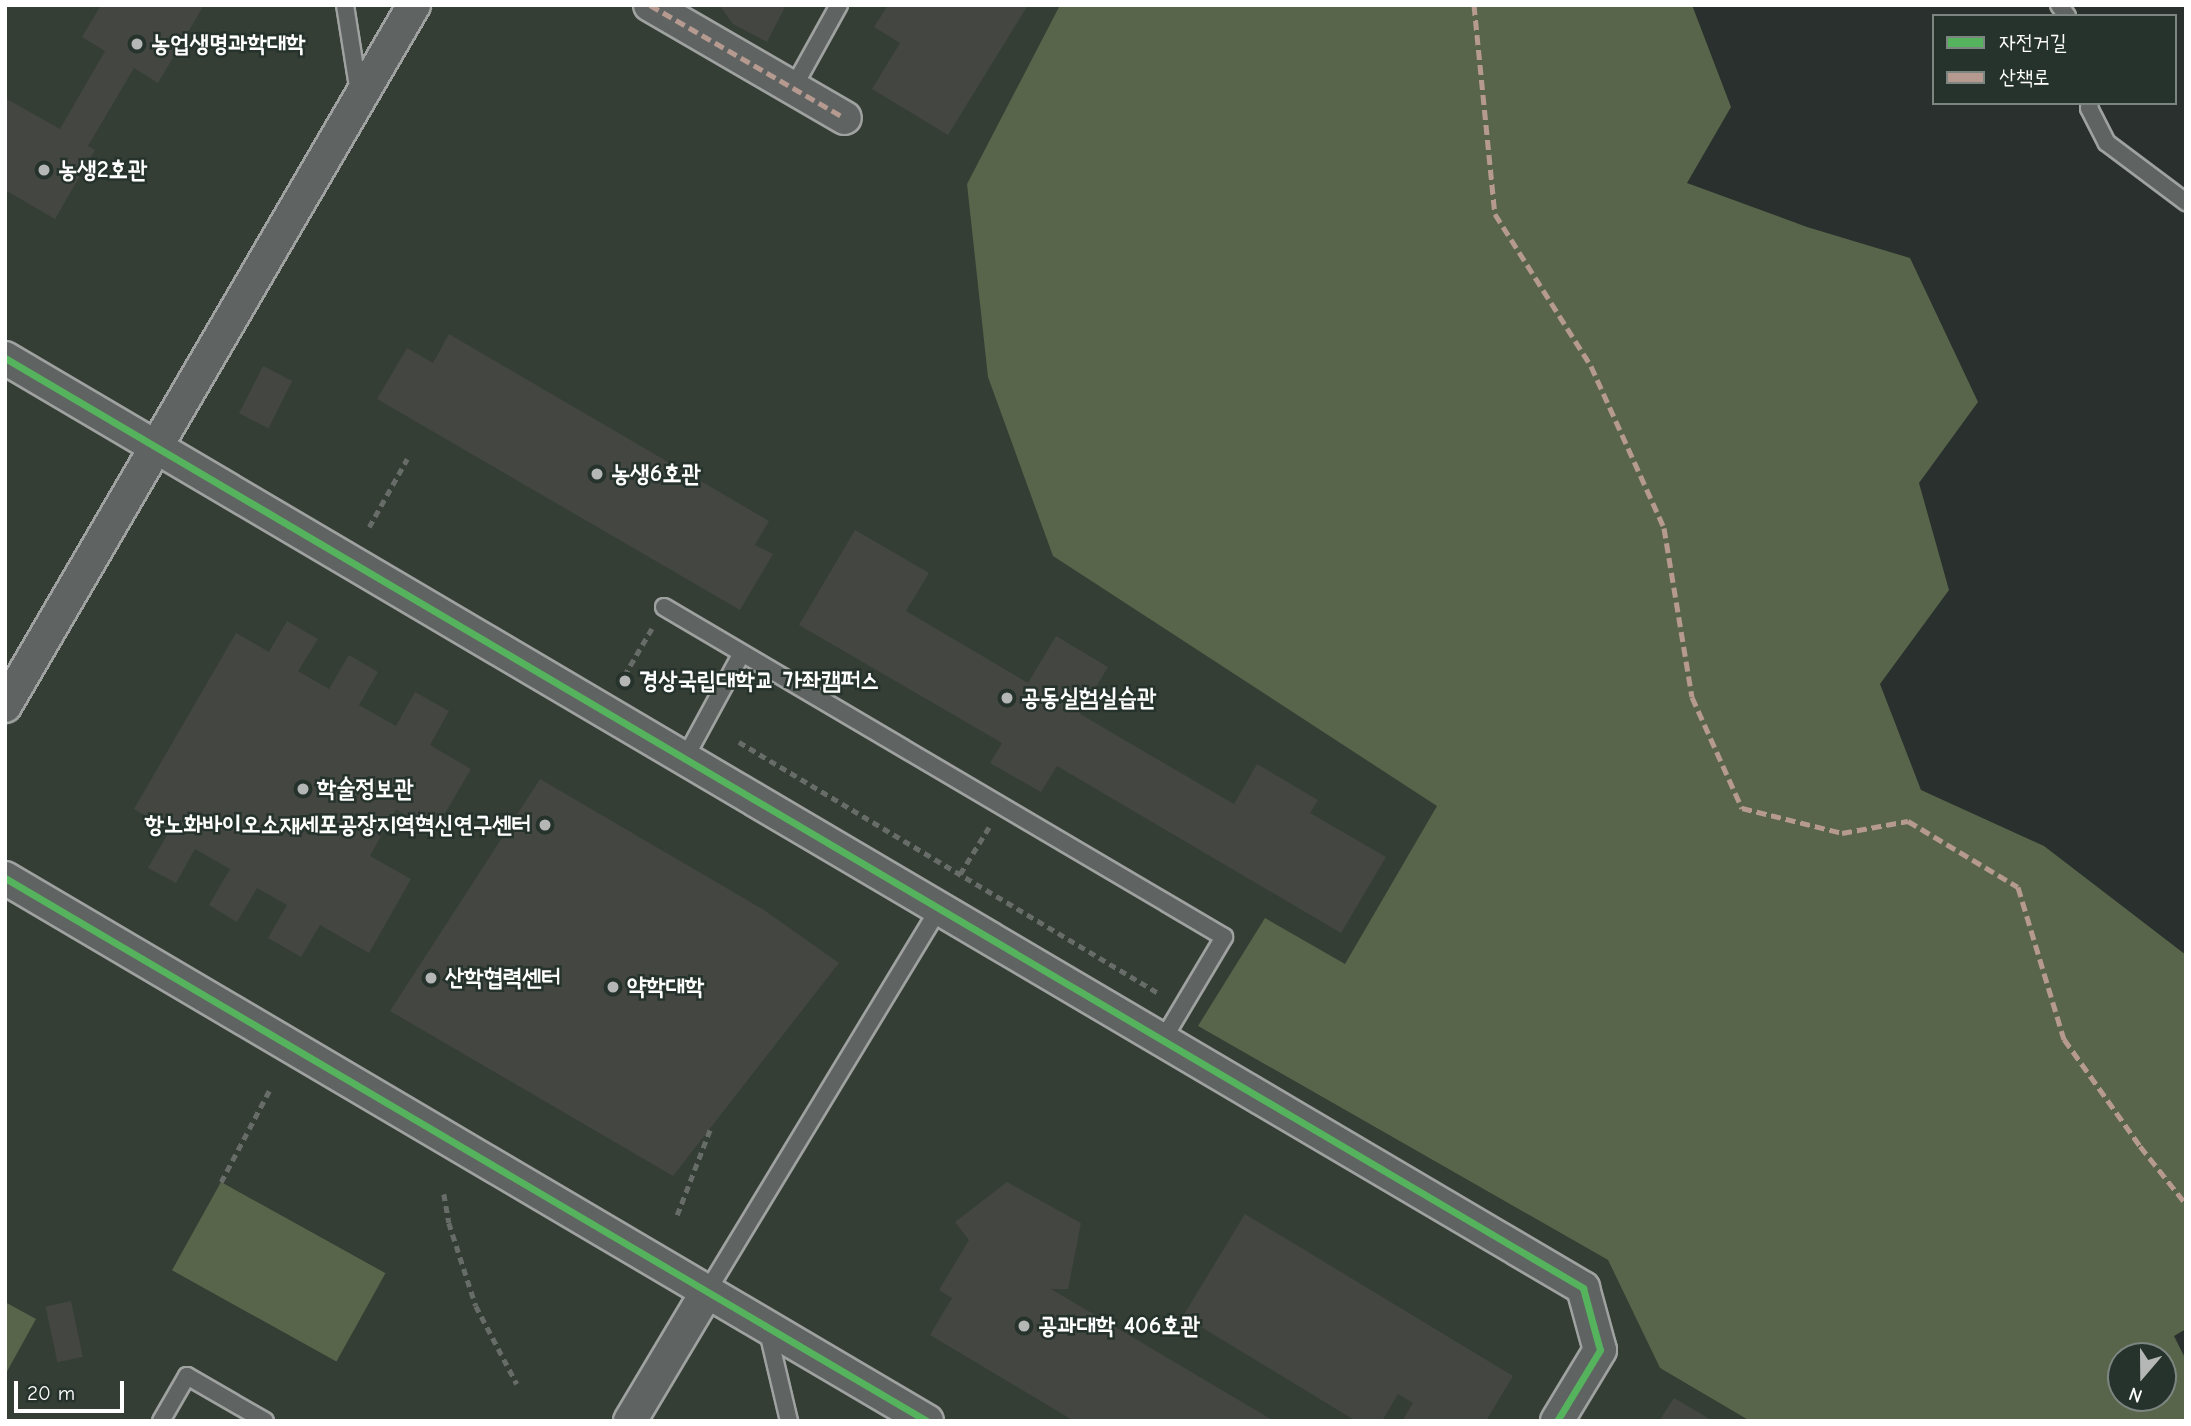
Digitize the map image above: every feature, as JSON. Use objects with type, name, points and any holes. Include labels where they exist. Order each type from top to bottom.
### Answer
[{"type":"street","points":[[5,706],[414,5]]},
{"type":"street","points":[[650,5],[845,118]]},
{"type":"street","points":[[5,358],[1583,1288],[1600,1350],[1557,1421]]},
{"type":"street","points":[[5,878],[928,1421]]},
{"type":"street","points":[[630,1421],[708,1290]]},
{"type":"lane","points":[[345,5],[360,95]]},
{"type":"lane","points":[[793,88],[839,5]]},
{"type":"lane","points":[[2090,105],[2106,143],[2186,202]]},
{"type":"lane","points":[[664,607],[1224,937],[1162,1041]]},
{"type":"lane","points":[[685,758],[743,653]]},
{"type":"lane","points":[[708,1290],[939,909]]},
{"type":"lane","points":[[766,1326],[784,1420]]},
{"type":"lane","points":[[162,1421],[187,1376],[265,1421]]},
{"type":"path","points":[[369,527],[407,459]]},
{"type":"path","points":[[624,676],[664,607]]},
{"type":"path","points":[[739,742],[1182,1006]]},
{"type":"path","points":[[960,874],[1001,806]]},
{"type":"path","points":[[221,1181],[269,1091]]},
{"type":"path","points":[[677,1215],[711,1127]]},
{"type":"path","points":[[444,1194],[449,1223],[476,1306],[517,1384]]},
{"type":"shaded area","name":"경상국립대학교 가좌캠퍼스","points":[[5,5],[1060,5],[967,184],[1053,556],[1438,806],[1345,965],[1198,1026],[1608,1260],[1660,1368],[1750,1421],[5,1421]]},
{"type":"green space","points":[[1060,5],[1692,5],[1731,107],[1687,183],[1807,227],[1910,258],[1978,402],[1919,483],[1949,590],[1880,684],[1921,790],[2044,846],[2186,955],[2186,1329],[2174,1336],[2177,1342],[2186,1360],[2186,1421],[1750,1421],[1660,1368],[1608,1260],[1198,1026],[1265,918],[1345,964],[1437,806],[1053,556],[988,377],[967,184]]},
{"type":"green space","points":[[221,1182],[385,1273],[336,1361],[172,1270]]},
{"type":"green space","points":[[5,1302],[36,1319],[5,1375]]},
{"type":"building","points":[[101,5],[204,5],[158,83],[134,68],[88,146],[95,150],[55,219],[5,190],[5,98],[60,129],[105,51],[82,37]]},
{"type":"building","points":[[719,5],[786,5],[767,42],[733,24]]},
{"type":"building","points":[[888,5],[1028,5],[948,135],[872,89],[900,43],[874,27]]},
{"type":"building","name":"농생6호관","points":[[449,334],[769,521],[755,545],[773,554],[740,610],[377,399],[407,348],[433,363]]},
{"type":"building","points":[[263,366],[292,381],[268,428],[239,413]]},
{"type":"building","name":"공동실험실습관","points":[[855,530],[929,573],[906,611],[1028,683],[1056,636],[1108,667],[1080,714],[1234,804],[1257,764],[1318,800],[1310,813],[1386,857],[1341,933],[1057,766],[1041,792],[990,763],[1002,743],[799,625]]},
{"type":"building","name":"학술정보관","points":[[287,621],[318,639],[298,671],[329,689],[349,655],[378,672],[359,705],[396,726],[415,692],[449,711],[430,745],[471,769],[434,832],[396,809],[370,856],[411,879],[369,953],[320,925],[301,957],[268,938],[287,905],[257,888],[237,922],[209,905],[230,869],[195,849],[176,883],[148,868],[170,830],[134,809],[236,633],[269,652]]},
{"type":"building","name":"약학대학","points":[[540,779],[764,910],[839,963],[673,1176],[390,1011]]},
{"type":"building","name":"공과대학 406호관","points":[[1007,1182],[1081,1223],[1068,1289],[1051,1289],[1274,1421],[1074,1421],[930,1335],[952,1298],[939,1290],[969,1240],[955,1222]]},
{"type":"building","points":[[1245,1214],[1513,1376],[1486,1421],[1402,1421],[1413,1403],[1398,1394],[1382,1421],[1356,1421],[1183,1316]]},
{"type":"building","points":[[71,1301],[83,1357],[57,1362],[46,1306]]},
{"type":"building","points":[[1674,1398],[1713,1421],[1659,1421]]},
{"type":"marked path","points":[[650,5],[845,118]]},
{"type":"marked path","points":[[1474,5],[1495,214],[1591,366],[1664,528],[1692,697],[1742,808],[1842,833],[1908,821],[2018,887],[2064,1039],[2140,1146],[2186,1204]]},
{"type":"cycle path","points":[[5,358],[1583,1288],[1600,1350],[1557,1421]]},
{"type":"cycle path","points":[[5,878],[927,1421]]},
{"type":"place","name":"농업생명과학대학","points":[[137,44]]},
{"type":"place","name":"농생2호관","points":[[44,170]]},
{"type":"place","name":"농생6호관","points":[[597,474]]},
{"type":"place","name":"경상국립대학교 가좌캠퍼스","points":[[625,681]]},
{"type":"place","name":"공동실험실습관","points":[[1007,698]]},
{"type":"place","name":"학술정보관","points":[[303,789]]},
{"type":"place","name":"항노화바이오소재세포공장지역혁신연구센터","points":[[545,825]]},
{"type":"place","name":"산학협력센터","points":[[431,978]]},
{"type":"place","name":"약학대학","points":[[613,987]]},
{"type":"place","name":"공과대학 406호관","points":[[1024,1326]]}]
